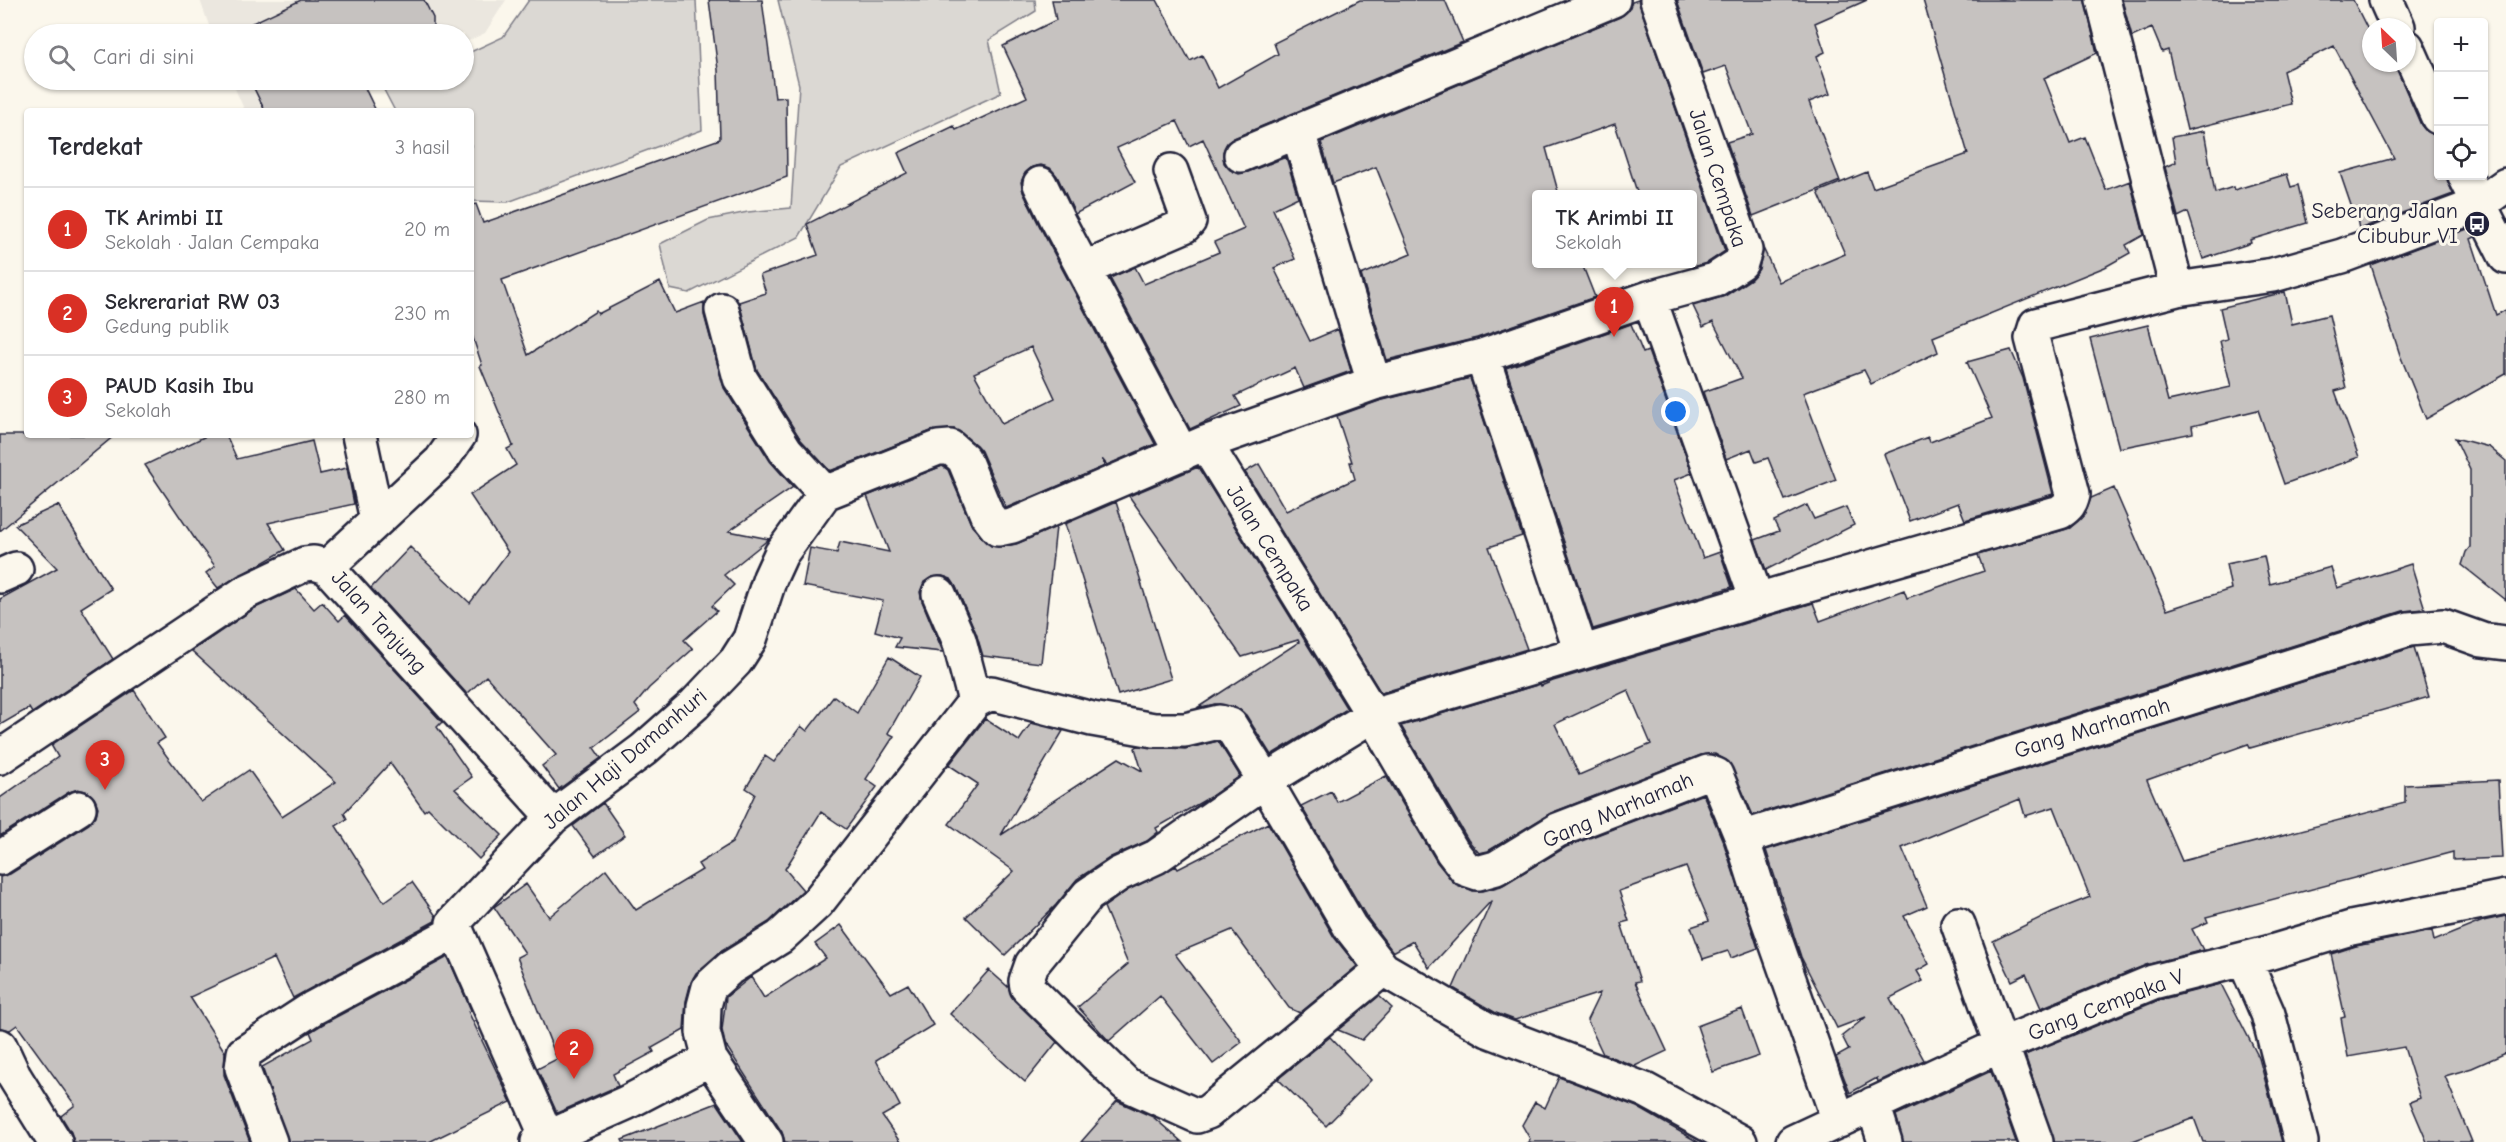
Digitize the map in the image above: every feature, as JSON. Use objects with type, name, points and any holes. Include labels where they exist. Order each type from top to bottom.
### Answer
[{"type":"street","points":[[1241,155],[1613,0]]},
{"type":"street","name":"Jalan Cempaka","points":[[1373,715],[1194,448],[1374,383],[1482,356],[1649,298],[1715,280],[1741,263],[1745,250],[1657,0]]},
{"type":"street","points":[[2103,0],[2177,289]]},
{"type":"street","points":[[2386,0],[2394,18]]},
{"type":"street","points":[[2416,66],[2434,106]]},
{"type":"street","points":[[1298,132],[1374,383]]},
{"type":"street","points":[[1084,269],[1184,226],[1189,221],[1171,171]]},
{"type":"street","points":[[2467,180],[2506,257]]},
{"type":"street","points":[[722,310],[740,378],[786,451],[825,493],[938,448],[950,447],[964,459],[987,515],[998,529],[1012,526],[1194,448],[1084,269],[1040,184]]},
{"type":"street","points":[[1383,969],[1203,1115],[1191,1115],[1125,1084],[1027,987],[1026,981],[1032,964],[1088,896],[1119,874],[1156,857],[1265,781],[1373,715],[2060,512],[2071,502],[2073,494],[2032,338],[2032,331],[2036,325],[2177,289],[2273,275],[2342,256],[2478,205],[2506,185]]},
{"type":"street","points":[[1649,298],[1757,600]]},
{"type":"street","points":[[1482,356],[1581,652]]},
{"type":"street","points":[[360,438],[377,520]]},
{"type":"street","name":"Jalan Tanjung","points":[[457,438],[441,461],[327,567],[553,816]]},
{"type":"street","name":"Jalan Haji Damanhuri","points":[[455,932],[453,923],[458,916],[553,816],[643,750],[736,662],[750,639],[770,578],[781,554],[825,493]]},
{"type":"street","points":[[0,757],[246,592],[304,564],[314,563],[327,567]]},
{"type":"street","points":[[939,594],[959,640],[975,701]]},
{"type":"street","name":"Gang Marhamah","points":[[1373,715],[1452,850],[1466,869],[1478,873],[1496,868],[1558,831],[1708,772],[1716,775],[1742,838],[2409,629],[2443,626],[2482,640],[2506,643]]},
{"type":"street","points":[[766,1142],[710,1059],[702,1032],[704,1006],[709,987],[730,968],[780,938],[818,903],[975,701],[991,693],[1092,719],[1154,730],[1185,730],[1225,722],[1230,725],[1265,781],[1350,927],[1383,969],[1488,1030],[1645,1090],[1740,1142]]},
{"type":"street","points":[[0,858],[79,808]]},
{"type":"street","points":[[1742,838],[1766,914],[1839,1120]]},
{"type":"street","name":"Gang Cempaka V","points":[[1793,1142],[2001,1046],[2153,982],[2351,928],[2505,900]]},
{"type":"street","points":[[1958,924],[2036,1142]]},
{"type":"street","points":[[270,1142],[242,1068],[244,1053],[321,1003],[455,932],[542,1140],[626,1103],[710,1059]]},
{"type":"street","points":[[2244,959],[2268,1014],[2301,1142]]},
{"type":"street","points":[[0,1046],[7,1079],[55,1142]]},
{"type":"street","points":[[1873,1104],[1885,1142]]},
{"type":"shaded area","points":[[200,0],[506,0],[485,33],[474,38],[474,24],[208,24]]},
{"type":"shaded area","points":[[529,0],[696,0],[702,130],[508,202],[474,201],[474,108],[393,108],[384,90],[474,90],[474,50],[503,37]]},
{"type":"shaded area","points":[[778,0],[1035,0],[1036,11],[989,40],[1001,93],[841,167],[799,237],[689,293],[670,289],[660,244],[708,220],[748,212],[791,208],[799,85]]},
{"type":"shaded area","points":[[236,90],[361,90],[322,108],[244,108]]},
{"type":"building","points":[[301,0],[424,0],[433,18],[433,24],[250,24]]},
{"type":"building","points":[[709,0],[762,0],[775,98],[786,97],[787,177],[502,280],[528,355],[596,311],[598,314],[660,282],[675,313],[704,302],[704,315],[724,388],[770,461],[793,487],[729,531],[769,539],[724,575],[734,585],[712,606],[717,611],[684,640],[693,649],[649,688],[635,705],[640,712],[594,748],[601,758],[559,789],[542,766],[556,755],[486,676],[467,694],[371,588],[410,547],[470,603],[508,552],[470,495],[516,465],[507,449],[513,446],[480,366],[482,365],[474,341],[474,204],[476,204],[483,223],[720,139],[718,70]]},
{"type":"building","points":[[1052,0],[1157,0],[1190,61],[1202,55],[1218,88],[1278,54],[1274,43],[1360,0],[1445,0],[1463,42],[1234,138],[1227,143],[1223,152],[1224,163],[1230,170],[1239,174],[1286,157],[1298,197],[1273,209],[1295,259],[1274,268],[1310,341],[1338,329],[1351,371],[1304,388],[1295,368],[1235,396],[1241,406],[1190,429],[1110,278],[1135,267],[1144,284],[1219,252],[1214,242],[1244,229],[1203,139],[1189,146],[1177,121],[1117,148],[1135,182],[1075,214],[1057,176],[1050,168],[1041,165],[1032,167],[1025,173],[1021,182],[1023,192],[1040,227],[1155,444],[1107,465],[1102,459],[1105,466],[1006,508],[981,451],[955,429],[931,431],[830,471],[801,440],[757,370],[739,302],[766,293],[760,275],[818,255],[807,224],[907,173],[898,153],[954,126],[956,130],[1027,97],[1003,46],[1056,20]],"holes":[[[1031,347],[1055,398],[1002,424],[974,373]]]},
{"type":"building","points":[[1638,0],[1725,251],[1707,263],[1697,266],[1697,190],[1636,190],[1615,124],[1546,148],[1558,190],[1532,190],[1532,268],[1584,268],[1595,297],[1477,338],[1387,360],[1361,275],[1411,254],[1376,167],[1333,183],[1321,142],[1620,17],[1628,11],[1632,2]]},
{"type":"building","points":[[1677,0],[1867,0],[1815,23],[1825,52],[1817,56],[1830,94],[1809,102],[1840,181],[1753,216],[1727,142],[1752,134],[1726,66],[1703,74]]},
{"type":"building","points":[[1923,0],[2085,0],[2097,53],[2044,78],[2070,143],[2085,137],[2106,190],[2130,181],[2144,235],[2126,245],[2130,253],[2105,267],[1933,337],[1938,352],[1871,384],[1864,370],[1803,393],[1836,480],[1785,500],[1768,458],[1756,462],[1751,449],[1726,459],[1703,392],[1742,378],[1713,322],[1703,327],[1693,306],[1725,296],[1751,279],[1759,269],[1763,248],[1779,282],[1845,254],[1818,192],[1867,172],[1873,188],[1968,154]]},
{"type":"building","points":[[2122,0],[2353,0],[2362,18],[2362,72],[2398,72],[2421,125],[2427,132],[2434,135],[2434,180],[2448,180],[2453,194],[2359,229],[2356,214],[2354,214],[2340,173],[2394,158],[2334,46],[2283,71],[2291,104],[2187,130],[2168,50],[2162,52],[2152,28],[2132,37]]},
{"type":"building","points":[[255,90],[366,90],[375,108],[264,108]]},
{"type":"building","points":[[2204,131],[2215,193],[2233,187],[2234,190],[2287,174],[2291,187],[2298,185],[2307,223],[2250,240],[2251,243],[2203,259],[2188,212],[2178,217],[2165,167],[2176,162],[2172,137]]},
{"type":"building","points":[[2470,228],[2475,237],[2471,239],[2496,315],[2506,310],[2506,374],[2426,419],[2400,355],[2371,265]]},
{"type":"building","points":[[2285,292],[2292,324],[2329,315],[2346,388],[2335,391],[2359,457],[2284,484],[2258,410],[2192,426],[2193,433],[2119,448],[2090,339],[2148,325],[2168,401],[2231,387],[2220,341],[2227,339],[2220,308]]},
{"type":"building","points":[[1631,324],[1643,353],[1648,351],[1692,473],[1674,480],[1703,558],[1720,552],[1732,587],[1593,629],[1506,368]]},
{"type":"building","points":[[2011,350],[2023,378],[2053,494],[1965,520],[1958,503],[1910,521],[1884,454],[1928,437],[1930,442],[1992,418],[1967,362]]},
{"type":"building","points":[[1470,378],[1522,536],[1489,547],[1527,649],[1381,693],[1245,472],[1259,464],[1286,511],[1355,479],[1337,416],[1379,401]]},
{"type":"building","points":[[0,435],[24,435],[24,438],[111,438],[0,531]]},
{"type":"building","points":[[202,438],[227,438],[237,459],[312,441],[320,474],[347,468],[354,504],[268,523],[285,550],[218,588],[206,573],[215,566],[145,465]]},
{"type":"building","points":[[2455,438],[2489,447],[2506,461],[2506,600],[2462,565],[2470,547],[2470,470]]},
{"type":"building","points":[[942,466],[948,470],[972,526],[991,546],[1002,547],[1016,544],[1056,527],[1041,663],[983,656],[976,633],[956,587],[951,579],[942,576],[932,577],[924,582],[920,592],[943,652],[895,647],[900,638],[875,631],[883,601],[803,586],[810,548],[837,553],[840,542],[889,552],[867,496]]},
{"type":"building","points":[[1198,467],[1347,709],[1271,755],[1246,715],[1236,707],[1215,704],[1197,708],[1299,642],[1298,640],[1242,657],[1129,496]]},
{"type":"building","points":[[2114,488],[2167,610],[2231,589],[2226,564],[2264,556],[2270,584],[2331,567],[2337,588],[2411,564],[2425,609],[2403,611],[1753,815],[1729,762],[1715,754],[1701,755],[1551,813],[1488,851],[1479,853],[1468,840],[1401,726],[1813,603],[1820,621],[1904,590],[1907,598],[1984,571],[1978,555],[2070,528],[2085,514],[2091,498]],"holes":[[[1628,690],[1651,744],[1579,775],[1555,724]]]},
{"type":"building","points":[[1116,502],[1171,679],[1118,695],[1065,524]]},
{"type":"building","points":[[58,505],[111,589],[81,608],[113,659],[32,713],[29,708],[0,725],[0,599],[57,568],[15,525]]},
{"type":"building","points":[[1807,505],[1814,519],[1846,507],[1854,525],[1766,570],[1755,540],[1779,531],[1774,521]]},
{"type":"building","points":[[296,589],[314,609],[322,602],[339,621],[345,615],[442,722],[437,727],[472,777],[455,789],[502,835],[479,859],[428,808],[424,811],[390,763],[344,813],[347,819],[336,826],[384,902],[412,882],[436,916],[435,921],[293,998],[274,958],[190,997],[225,1052],[224,1075],[250,1142],[74,1142],[61,1116],[75,1105],[17,1025],[10,1030],[0,1028],[0,877],[10,874],[89,824],[96,816],[98,807],[88,792],[78,789],[69,792],[0,836],[0,798],[58,757],[51,745],[134,690],[165,738],[157,743],[201,802],[249,770],[282,817],[336,782],[192,651],[255,608]]},
{"type":"building","points":[[2414,647],[2429,697],[2250,748],[2248,744],[2147,780],[2182,861],[2405,803],[2405,785],[2498,780],[2502,858],[2453,860],[2453,852],[2206,917],[2208,922],[2192,929],[2203,950],[2146,965],[2041,1008],[2026,974],[2012,981],[1993,941],[2052,912],[2090,897],[2054,807],[2025,816],[2020,799],[1902,848],[1927,906],[1904,916],[1929,964],[1917,971],[1923,981],[1890,998],[1924,1060],[1878,1082],[1877,1078],[1850,1093],[1836,1057],[1849,1050],[1842,1036],[1866,1017],[1837,1028],[1801,957],[1766,850]]},
{"type":"building","points":[[889,657],[920,677],[888,733],[894,736],[866,779],[877,787],[846,829],[821,812],[785,869],[803,890],[769,922],[720,952],[696,973],[686,1001],[684,1030],[652,1048],[654,1052],[613,1074],[618,1086],[557,1113],[537,1069],[557,1059],[517,957],[525,953],[494,907],[526,884],[549,917],[606,869],[636,910],[702,870],[698,864],[732,843],[755,794],[746,788],[765,756],[774,762],[801,726],[807,731],[834,696],[857,713]]},
{"type":"building","points":[[985,719],[1019,741],[1031,723],[1063,731],[1001,835],[1119,758],[1142,771],[1135,748],[1138,746],[1185,749],[1218,741],[1240,776],[1210,797],[1156,828],[1158,832],[1147,841],[1111,857],[1077,879],[1056,905],[1005,955],[966,917],[1014,871],[949,824],[978,784],[949,765]]},
{"type":"building","points":[[1386,776],[1437,862],[1452,881],[1473,891],[1501,886],[1566,847],[1703,794],[1724,844],[1758,948],[1731,958],[1728,951],[1703,959],[1691,927],[1709,921],[1686,867],[1619,891],[1629,921],[1621,923],[1640,981],[1635,982],[1667,1051],[1635,1066],[1603,1054],[1587,1020],[1600,993],[1515,1020],[1496,1013],[1453,988],[1492,900],[1429,968],[1413,941],[1393,952],[1366,916],[1301,806],[1331,791],[1337,802]]},
{"type":"building","points":[[603,803],[625,835],[595,856],[573,826]]},
{"type":"building","points":[[1268,823],[1334,937],[1357,966],[1300,1013],[1289,1008],[1232,930],[1175,954],[1242,1042],[1213,1064],[1160,996],[1109,1041],[1078,1007],[1128,964],[1104,907],[1128,890],[1176,866],[1178,869]]},
{"type":"building","points":[[2506,916],[2506,1053],[2472,1068],[2445,1076],[2472,1142],[2427,1142],[2410,1102],[2420,1098],[2404,1047],[2348,1057],[2341,1018],[2345,1017],[2331,954],[2356,946],[2432,931],[2434,941],[2483,921]]},
{"type":"building","points":[[841,925],[891,993],[908,984],[933,1025],[876,1060],[900,1106],[882,1116],[900,1142],[785,1142],[782,1132],[725,1044],[722,1030],[726,997],[751,977],[764,998],[826,958],[815,944]]},
{"type":"building","points":[[448,957],[471,1010],[468,1011],[511,1102],[429,1142],[288,1142],[262,1067],[313,1039],[310,1032],[323,1024]]},
{"type":"building","points":[[989,970],[1008,987],[1014,1000],[1057,1042],[1025,1082],[950,1014]]},
{"type":"building","points":[[2221,984],[2259,1058],[2282,1142],[2203,1142],[2194,1118],[2130,1142],[2054,1142],[2025,1055],[2159,1000]]},
{"type":"building","points":[[1379,996],[1392,1008],[1362,1040],[1338,1030]]},
{"type":"building","points":[[1742,1009],[1759,1056],[1713,1072],[1697,1026]]},
{"type":"building","points":[[1330,1037],[1371,1080],[1326,1126],[1278,1079]]},
{"type":"building","points":[[1991,1071],[2016,1142],[1903,1142],[1896,1115]]},
{"type":"building","points":[[1559,1077],[1637,1107],[1698,1142],[1528,1142],[1530,1139],[1522,1125],[1535,1102],[1545,1108]]},
{"type":"building","points":[[1117,1101],[1153,1117],[1182,1142],[1081,1142]]},
{"type":"building","points":[[717,1103],[743,1142],[623,1142],[622,1140]]},
{"type":"place","name":"Seberang Jalan Cibubur VI","points":[[2477,224]]},
{"type":"place","name":"TK Arimbi II","points":[[1614,337]]},
{"type":"place","name":"PAUD Kasih Ibu","points":[[105,790]]},
{"type":"place","name":"Sekrerariat RW 03","points":[[574,1079]]}]
